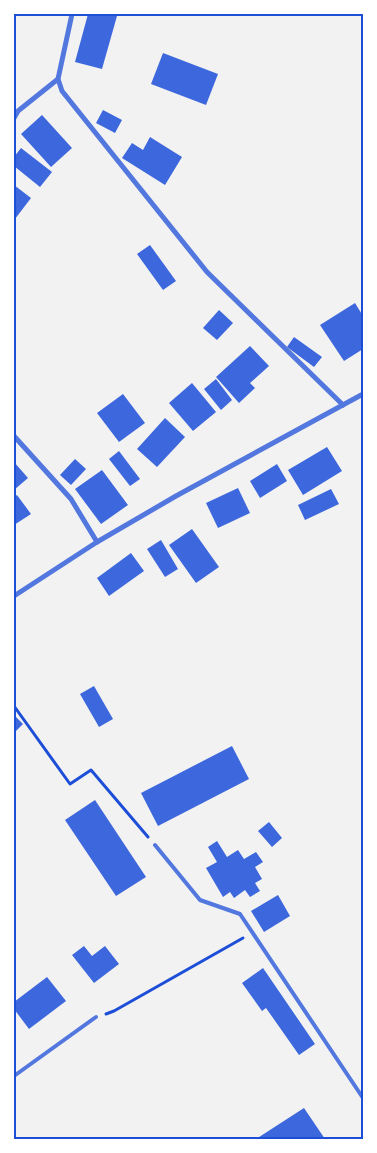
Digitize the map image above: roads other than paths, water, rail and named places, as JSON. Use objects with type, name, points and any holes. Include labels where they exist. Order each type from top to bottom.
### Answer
[{"type":"street","points":[[72,14],[58,79],[62,91],[207,272],[342,405]]},
{"type":"street","points":[[14,118],[18,111],[58,79]]},
{"type":"street","points":[[14,596],[97,542],[176,496],[363,394]]},
{"type":"street","points":[[14,436],[71,499],[97,542]]},
{"type":"lane","points":[[155,845],[200,900],[240,914],[363,1098]]},
{"type":"lane","points":[[14,1076],[96,1017]]}]
